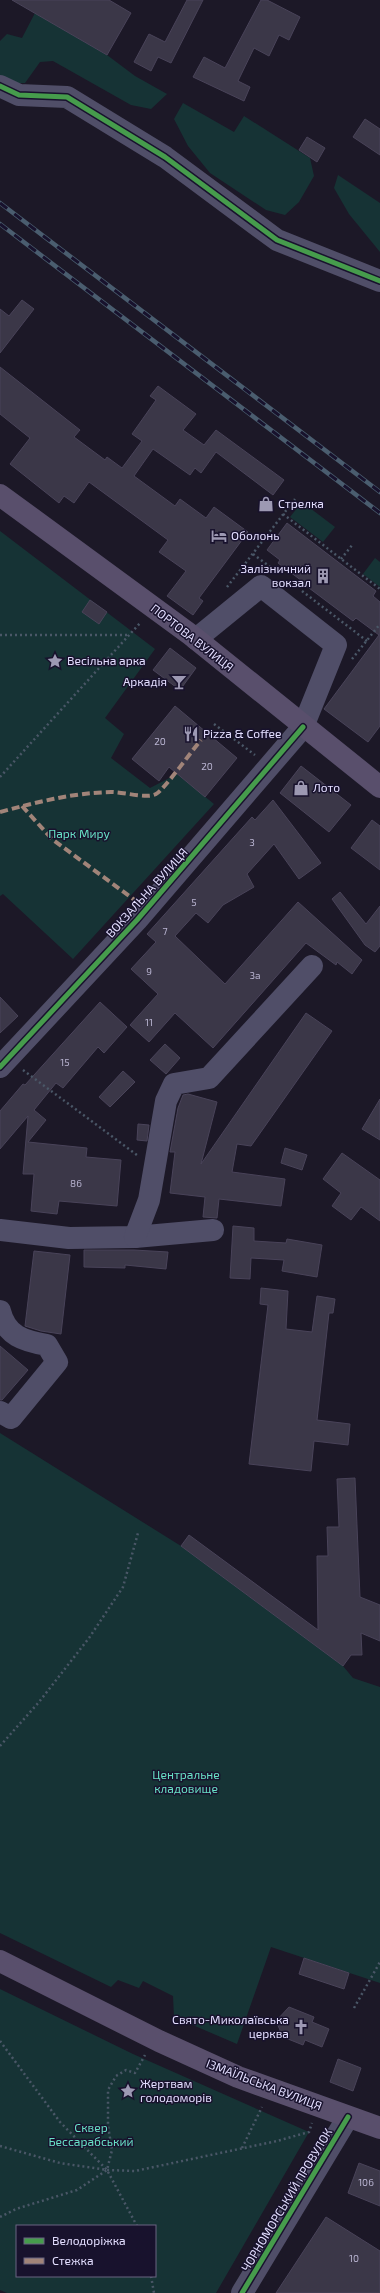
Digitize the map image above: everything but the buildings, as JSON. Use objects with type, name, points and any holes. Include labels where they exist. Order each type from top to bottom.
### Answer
[{"type":"main road","name":"ПОРТОВА ВУЛИЦЯ","points":[[0,495],[196,639],[303,727],[380,787]]},
{"type":"main road","name":"ІЗМАЇЛЬСЬКА ВУЛИЦЯ","points":[[0,1961],[153,2038],[238,2077],[380,2128]]},
{"type":"street","points":[[0,86],[19,95],[67,97],[166,157],[277,240],[380,281]]},
{"type":"street","name":"ВОКЗАЛЬНА ВУЛИЦЯ","points":[[4,1063],[137,920],[303,727],[336,645],[262,586],[196,639]]},
{"type":"street","points":[[135,1237],[149,1200],[166,1100],[174,1084],[209,1078],[312,966]]},
{"type":"street","points":[[0,1230],[69,1238],[135,1237],[213,1230]]},
{"type":"street","points":[[0,1311],[4,1325],[25,1342],[48,1345],[57,1362],[11,1418],[0,1412]]},
{"type":"street","name":"ЧОРНОМОРСЬКИЙ ПРОВУЛОК","points":[[242,2293],[348,2117]]},
{"type":"path","points":[[224,591],[295,499]]},
{"type":"path","points":[[283,514],[380,590]]},
{"type":"path","points":[[342,559],[353,544]]},
{"type":"path","points":[[253,554],[278,573]]},
{"type":"path","points":[[297,588],[367,641]]},
{"type":"path","points":[[0,777],[143,619]]},
{"type":"path","points":[[0,635],[129,635]]},
{"type":"path","points":[[214,724],[260,759]]},
{"type":"path","points":[[4,1063],[154,1168]]},
{"type":"path","points":[[0,1746],[39,1702],[89,1638],[123,1587],[138,1533]]},
{"type":"path","points":[[354,2008],[380,1962]]},
{"type":"path","points":[[0,2217],[16,2209],[77,2190],[106,2170],[112,2150],[108,2126],[108,2090],[116,2076],[126,2070],[135,2073],[153,2038]]},
{"type":"path","points":[[0,2041],[60,2122],[106,2170],[136,2225]]},
{"type":"path","points":[[242,2148],[271,2089]]},
{"type":"path","points":[[0,2146],[60,2163],[106,2170],[135,2171],[309,2132],[319,2106]]},
{"type":"path","points":[[151,2277],[154,2293]]},
{"type":"green space","points":[[35,13],[107,55],[135,76],[167,94],[151,109],[131,105],[53,61],[40,62],[25,83],[10,83],[0,79],[0,41],[7,34],[22,38]]},
{"type":"green space","points":[[183,103],[234,132],[244,116],[310,158],[314,176],[299,202],[285,215],[266,210],[210,173],[188,146],[174,119]]},
{"type":"green space","points":[[338,175],[380,203],[380,252],[349,214],[334,188]]},
{"type":"green space","points":[[302,502],[335,527],[323,542],[290,517]]},
{"type":"green space","name":"Парк Миру","points":[[0,531],[155,649],[105,718],[124,734],[111,758],[150,788],[177,774],[214,804],[73,959],[3,894],[0,896]]},
{"type":"green space","points":[[375,558],[380,562],[380,587],[363,574]]},
{"type":"green space","name":"Центральне кладовище","points":[[0,1433],[181,1546],[343,1666],[353,1678],[380,1687],[380,1983],[271,1947],[237,2044],[174,2017],[173,1996],[143,1981],[139,1988],[118,1980],[111,1987],[0,1933]]},
{"type":"green space","name":"Сквер Бессарабський","points":[[0,1989],[133,2054],[309,2132],[216,2293],[7,2293],[0,2290]]},
{"type":"railway","points":[[0,203],[380,492]]},
{"type":"railway","points":[[0,224],[380,513]]},
{"type":"marked path","points":[[0,812],[82,794],[111,792],[141,796],[156,794],[172,778],[201,740]]},
{"type":"marked path","points":[[22,806],[52,839],[136,901]]},
{"type":"cycle path","points":[[0,86],[19,95],[67,97],[165,157],[277,240],[380,281]]},
{"type":"cycle path","points":[[0,1067],[137,920],[303,727]]},
{"type":"cycle path","points":[[242,2293],[348,2117]]},
{"type":"place","name":"Стрелка","points":[[266,504]]},
{"type":"place","name":"Оболонь","points":[[219,536]]},
{"type":"place","name":"Залізничний вокзал","points":[[323,576]]},
{"type":"place","name":"Весільна арка","points":[[55,661]]},
{"type":"place","name":"Аркадія","points":[[179,682]]},
{"type":"place","name":"Pizza & Coffee","points":[[191,734]]},
{"type":"place","name":"Лото","points":[[301,788]]},
{"type":"place","name":"Свято-Миколаївська церква","points":[[301,2027]]},
{"type":"place","name":"Жертвам голодоморів","points":[[128,2091]]}]
